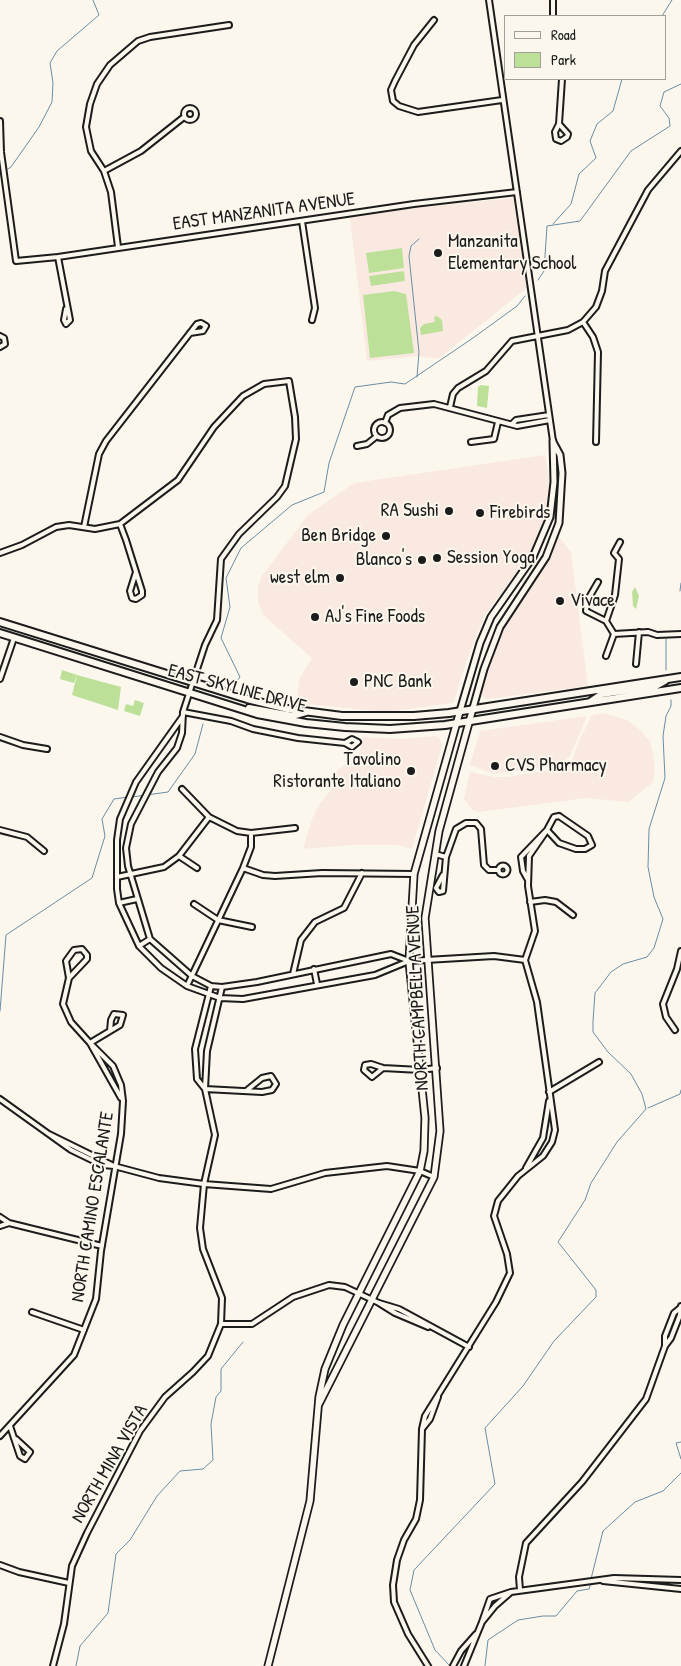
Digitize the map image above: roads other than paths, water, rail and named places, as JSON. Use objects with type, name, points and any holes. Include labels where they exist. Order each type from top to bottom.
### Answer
[{"type":"main road","name":"EAST SKYLINE DRIVE","points":[[0,622],[266,704],[306,712],[374,717],[414,716],[460,711],[681,677]]},
{"type":"main road","name":"EAST SKYLINE DRIVE","points":[[0,633],[219,702],[279,718],[345,728],[397,729],[469,722],[681,688]]},
{"type":"main road","points":[[50,650],[58,644],[96,655],[113,657]]},
{"type":"main road","points":[[590,702],[602,694],[656,686],[671,679]]},
{"type":"main road","points":[[219,702],[292,716],[306,712]]},
{"type":"main road","name":"NORTH CAMPBELL AVENUE","points":[[320,1404],[434,1177],[440,1131],[437,1068],[424,918],[435,854],[473,708]]},
{"type":"main road","name":"NORTH CAMPBELL AVENUE","points":[[268,1666],[310,1501],[321,1388],[330,1354],[420,1171],[424,1151],[425,1118],[409,960],[414,874],[460,711]]},
{"type":"street","name":"NORTH CAMPBELL AVENUE","points":[[460,711],[480,643],[492,617],[533,557],[550,516],[554,482],[553,441],[489,0]]},
{"type":"street","points":[[553,0],[553,15]]},
{"type":"street","points":[[434,20],[414,45],[395,81],[391,96],[393,102],[418,112],[502,100]]},
{"type":"street","points":[[118,247],[112,192],[104,171],[91,151],[86,127],[90,104],[97,84],[110,65],[125,50],[150,37],[229,25]]},
{"type":"street","points":[[559,124],[562,80]]},
{"type":"street","points":[[386,98],[391,96]]},
{"type":"street","points":[[104,171],[141,151],[184,117]]},
{"type":"street","points":[[0,121],[1,133]]},
{"type":"street","name":"EAST MANZANITA AVENUE","points":[[1,133],[1,152],[16,260],[58,258],[118,247],[517,192]]},
{"type":"street","points":[[450,407],[453,394],[458,388],[486,371],[512,341],[568,330],[583,322],[596,307],[602,291],[605,271],[648,190],[681,151]]},
{"type":"street","points":[[302,221],[315,308],[312,320]]},
{"type":"street","points":[[58,258],[66,309]]},
{"type":"street","points":[[583,322],[593,336],[598,352],[596,442]]},
{"type":"street","points":[[84,526],[100,454],[106,440],[190,333]]},
{"type":"street","points":[[0,336],[4,338],[5,344],[0,347]]},
{"type":"street","points":[[0,553],[22,545],[56,527],[70,525],[95,529],[120,524],[178,480],[214,427],[243,396],[264,384],[289,381],[295,417],[296,439],[285,486],[277,497],[239,534],[221,559],[217,620],[205,645],[183,714],[136,782],[120,818],[117,877],[119,903],[139,946],[162,968],[187,986],[220,998],[243,999],[316,984],[374,975],[409,960],[494,956],[525,960]]},
{"type":"street","points":[[385,423],[388,415],[400,408],[434,404],[517,426],[550,420]]},
{"type":"street","points":[[512,424],[516,420],[549,415]]},
{"type":"street","points":[[471,442],[494,439],[498,422]]},
{"type":"street","points":[[379,423],[385,423],[389,426],[389,433],[384,438],[378,436],[375,432],[379,423]]},
{"type":"street","points":[[357,446],[367,444],[378,436]]},
{"type":"street","name":"NORTH CAMPBELL AVENUE","points":[[473,708],[490,651],[500,627],[546,557],[559,523],[562,473],[560,455],[553,441]]},
{"type":"street","points":[[120,524],[136,572],[142,591],[142,595],[136,599],[132,598],[130,591],[136,572]]},
{"type":"street","points":[[606,621],[615,595],[619,559],[614,553],[620,542]]},
{"type":"street","points":[[598,582],[587,601],[586,611],[606,621],[614,634]]},
{"type":"street","points":[[614,634],[639,632],[657,635],[681,634]]},
{"type":"street","points":[[636,664],[639,632]]},
{"type":"street","points":[[606,656],[614,634]]},
{"type":"street","points":[[0,679],[14,638]]},
{"type":"street","points":[[183,714],[231,721],[253,729],[298,738],[345,743]]},
{"type":"street","points":[[183,714],[182,733],[177,748],[158,772],[128,831],[126,848],[130,875],[150,939],[192,976],[211,986],[222,987],[391,954],[409,960]]},
{"type":"street","points":[[0,737],[23,745],[47,750]]},
{"type":"street","points":[[150,764],[158,772]]},
{"type":"street","points":[[182,789],[209,817],[238,831],[251,833],[295,828]]},
{"type":"street","points":[[528,880],[523,871],[521,856],[529,853],[547,830],[554,816],[559,816],[588,836],[592,845],[585,849],[568,848],[559,843],[547,830]]},
{"type":"street","points":[[117,877],[164,867],[180,856],[209,817]]},
{"type":"street","points":[[443,875],[446,857],[456,829],[466,823],[476,823],[481,829],[484,865],[489,870],[498,870]]},
{"type":"street","points":[[0,830],[27,837],[44,851]]},
{"type":"street","points":[[187,986],[243,868],[251,847],[251,833]]},
{"type":"street","points":[[428,1666],[408,1634],[394,1602],[393,1585],[396,1560],[404,1540],[416,1519],[420,1500],[422,1429],[425,1416],[496,1302],[510,1272],[494,1216],[498,1201],[526,1168],[543,1138],[549,1101],[537,1002],[525,960],[534,931],[528,880],[529,853]]},
{"type":"street","points":[[435,854],[446,857]]},
{"type":"street","points":[[180,856],[197,868]]},
{"type":"street","points":[[243,868],[263,875],[275,876],[322,872],[414,874]]},
{"type":"street","points":[[293,974],[302,940],[315,922],[344,908],[362,873]]},
{"type":"street","points":[[119,903],[137,900]]},
{"type":"street","points":[[530,902],[545,900],[556,902],[572,915]]},
{"type":"street","points":[[194,904],[218,920],[252,927]]},
{"type":"street","points":[[139,946],[150,939]]},
{"type":"street","name":"NORTH CAMINO ESCALANTE","points":[[0,1436],[74,1355],[96,1299],[114,1166],[121,1134],[123,1101],[121,1085],[113,1066],[71,1022],[63,1004],[69,978],[67,957],[74,950],[82,949],[87,954],[87,959],[69,978]]},
{"type":"street","points":[[675,1030],[666,1017],[663,1004],[677,969],[681,951]]},
{"type":"street","points":[[314,970],[316,984]]},
{"type":"street","name":"NORTH MINA VISTA","points":[[205,1089],[197,1079],[195,1049],[211,986]]},
{"type":"street","name":"NORTH MINA VISTA","points":[[52,1666],[64,1624],[72,1566],[81,1545],[140,1431],[165,1398],[194,1372],[208,1356],[221,1324],[222,1298],[201,1241],[204,1184],[215,1135],[205,1089],[207,1051],[222,987]]},
{"type":"street","points":[[90,1043],[110,1031],[120,1025],[123,1015],[114,1014],[111,1020],[110,1031]]},
{"type":"street","name":"NORTH CAMINO ESCALANTE","points":[[90,1043],[123,1101]]},
{"type":"street","points":[[549,1092],[599,1062]]},
{"type":"street","points":[[383,1068],[372,1077],[364,1070],[365,1065],[371,1064],[383,1068],[420,1070],[437,1068]]},
{"type":"street","points":[[205,1089],[246,1091],[272,1090],[276,1084],[271,1076],[262,1078],[246,1091]]},
{"type":"street","points":[[0,1099],[71,1150],[102,1166],[114,1166],[159,1178],[204,1184],[271,1189],[325,1174],[358,1168],[388,1166],[420,1171],[434,1177]]},
{"type":"street","points":[[526,1168],[543,1156],[552,1142],[555,1122],[549,1101]]},
{"type":"street","points":[[0,1217],[10,1223],[102,1246]]},
{"type":"street","points":[[0,1226],[10,1223]]},
{"type":"street","points":[[221,1324],[252,1324],[293,1297],[323,1286],[339,1285],[379,1303],[399,1309],[469,1347]]},
{"type":"street","points":[[520,1590],[519,1577],[526,1543],[582,1482],[646,1399],[665,1346],[671,1338],[680,1316],[680,1307]]},
{"type":"street","points":[[32,1312],[84,1330]]},
{"type":"street","points":[[10,1426],[16,1439],[20,1456],[25,1459],[30,1452],[16,1439]]},
{"type":"street","points":[[0,1565],[19,1572],[69,1583]]},
{"type":"street","points":[[464,1666],[490,1599],[520,1590],[614,1578],[681,1580]]},
{"type":"street","points":[[601,1581],[681,1589]]},
{"type":"street","points":[[482,1622],[495,1606],[511,1592]]},
{"type":"street","points":[[453,1666],[461,1651],[476,1634]]},
{"type":"waterway","points":[[0,174],[11,167],[39,127],[52,102],[53,83],[50,63],[57,51],[99,15],[93,0]]},
{"type":"waterway","points":[[663,15],[672,0]]},
{"type":"waterway","points":[[553,224],[571,204],[579,174],[596,158],[590,141],[597,124],[613,111],[622,80]]},
{"type":"waterway","points":[[538,280],[544,271],[547,226],[580,221],[631,151],[670,126],[669,118],[660,106],[664,92],[681,84]]},
{"type":"waterway","points":[[417,377],[419,352],[409,256],[411,246],[419,239]]},
{"type":"waterway","points":[[235,683],[240,677],[221,638],[230,607],[226,578],[241,548],[292,505],[324,492],[329,463],[355,387],[391,382],[405,384],[517,306],[525,296]]},
{"type":"waterway","points":[[680,591],[681,583]]},
{"type":"waterway","points":[[666,639],[666,670]]},
{"type":"waterway","points":[[450,1666],[435,1650],[410,1590],[414,1570],[495,1484],[485,1428],[523,1386],[554,1341],[596,1297],[596,1290],[558,1242],[585,1200],[591,1183],[617,1142],[646,1109],[642,1094],[631,1074],[608,1052],[593,1032],[593,1021],[595,993],[611,972],[623,964],[647,957],[654,948],[663,919],[654,897],[648,867],[649,829],[665,778],[663,736],[671,700]]},
{"type":"waterway","points":[[132,797],[168,792],[195,754],[203,724]]},
{"type":"waterway","points":[[0,1011],[6,935],[92,878],[105,836],[102,819],[114,799],[128,797]]},
{"type":"waterway","points":[[648,1108],[680,1094],[681,1090]]},
{"type":"waterway","points":[[76,1666],[80,1646],[108,1613],[116,1554],[130,1540],[157,1496],[180,1471],[203,1469],[213,1460],[211,1424],[216,1397],[221,1391],[221,1369],[243,1342]]},
{"type":"waterway","points":[[681,1442],[676,1443],[681,1459]]},
{"type":"waterway","points":[[591,1579],[603,1531],[635,1502],[663,1491],[681,1473]]},
{"type":"waterway","points":[[485,1666],[488,1640],[518,1620],[556,1616],[577,1591],[589,1589],[591,1583]]},
{"type":"place","name":"Manzanita Elementary School","points":[[438,253]]},
{"type":"place","name":"RA Sushi","points":[[449,511]]},
{"type":"place","name":"Firebirds","points":[[480,513]]},
{"type":"place","name":"Ben Bridge","points":[[386,536]]},
{"type":"place","name":"Session Yoga","points":[[437,558]]},
{"type":"place","name":"Blanco's","points":[[422,560]]},
{"type":"place","name":"west elm","points":[[340,578]]},
{"type":"place","name":"Vivace","points":[[560,601]]},
{"type":"place","name":"AJ's Fine Foods","points":[[315,617]]},
{"type":"place","name":"PNC Bank","points":[[354,682]]},
{"type":"place","name":"CVS Pharmacy","points":[[495,766]]},
{"type":"place","name":"Tavolino Ristorante Italiano","points":[[411,771]]}]
